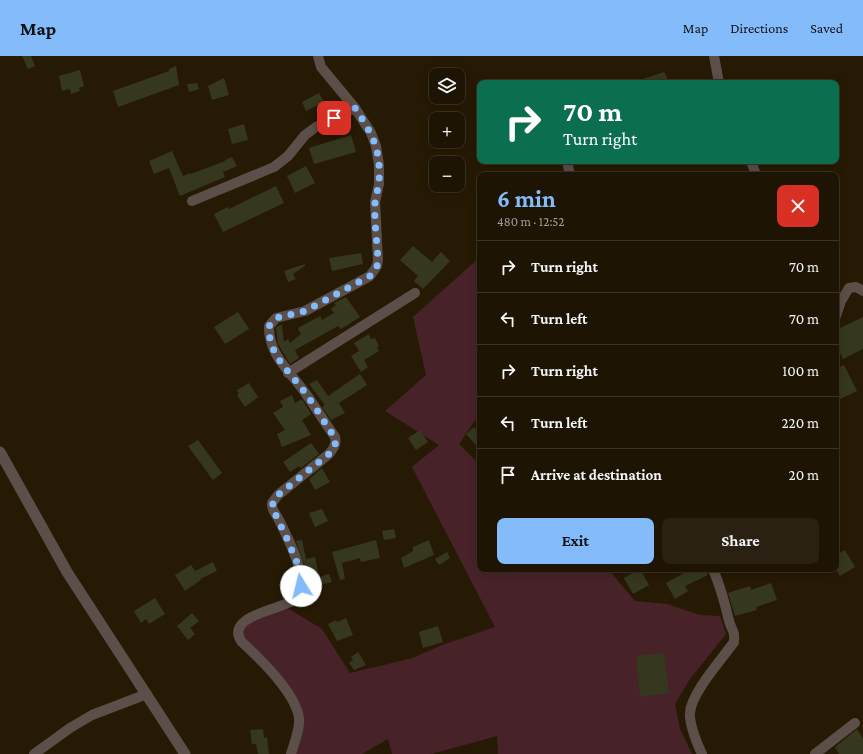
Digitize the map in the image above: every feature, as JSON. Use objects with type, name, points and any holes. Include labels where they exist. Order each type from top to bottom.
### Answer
[{"type":"street","points":[[291,754],[299,723],[297,709],[292,698],[270,670],[241,641],[238,635],[238,628],[248,619],[292,601],[299,594],[301,586],[300,570],[279,519],[273,510],[272,503],[278,495],[329,454],[336,442],[335,438],[306,393],[288,373],[275,354],[269,337],[269,326],[276,318],[305,311],[370,276],[377,266],[375,202],[379,184],[379,165],[376,146],[371,133],[355,108],[321,67],[318,56]]},
{"type":"street","points":[[714,56],[718,80]]},
{"type":"street","points":[[192,201],[274,166],[288,156],[305,135],[316,127],[355,108]]},
{"type":"street","points":[[839,306],[841,300],[849,288],[856,287],[863,291]]},
{"type":"street","points":[[288,373],[415,293]]},
{"type":"street","points":[[0,452],[67,572],[185,754]]},
{"type":"street","points":[[702,754],[692,726],[690,714],[692,700],[734,642],[735,632],[730,624],[720,587],[714,572]]},
{"type":"street","points":[[34,754],[70,728],[92,715],[147,694]]},
{"type":"street","points":[[815,754],[854,723]]},
{"type":"shaded area","points":[[477,260],[477,417],[459,444],[475,460],[477,465],[477,572],[611,572],[635,601],[667,604],[700,615],[720,616],[726,634],[690,679],[675,704],[680,729],[692,754],[498,754],[497,736],[431,754],[392,754],[388,739],[362,754],[293,754],[296,735],[292,698],[238,635],[248,619],[262,612],[289,609],[322,629],[350,673],[413,658],[442,645],[495,627],[412,467],[439,445],[385,411],[426,375],[413,317]]},
{"type":"building","points":[[22,56],[31,56],[35,66],[28,69]]},
{"type":"building","points":[[176,66],[179,85],[118,107],[113,91],[169,71],[169,69]]},
{"type":"building","points":[[80,70],[84,86],[79,88],[80,91],[71,94],[70,89],[62,91],[59,76]]},
{"type":"building","points":[[664,72],[668,80],[640,80]]},
{"type":"building","points":[[224,78],[229,95],[212,100],[208,86]]},
{"type":"building","points":[[197,83],[199,89],[189,92],[187,84]]},
{"type":"building","points":[[319,93],[324,102],[306,111],[302,102]]},
{"type":"building","points":[[244,124],[248,140],[232,144],[228,129]]},
{"type":"building","points":[[351,135],[356,152],[314,164],[309,148]]},
{"type":"building","points":[[172,151],[183,176],[232,157],[237,166],[223,172],[225,177],[180,196],[169,168],[154,174],[149,161]]},
{"type":"building","points":[[306,166],[315,183],[295,193],[287,176]]},
{"type":"building","points":[[276,186],[284,203],[223,232],[214,214],[228,207],[229,209]]},
{"type":"building","points":[[413,246],[432,262],[441,252],[450,261],[423,289],[414,281],[418,276],[400,260]]},
{"type":"building","points":[[361,253],[363,264],[332,271],[329,258]]},
{"type":"building","points":[[305,264],[305,266],[293,274],[296,279],[288,282],[284,271]]},
{"type":"building","points":[[346,297],[360,317],[341,329],[338,326],[295,350],[299,358],[290,364],[278,344],[276,328],[282,325],[284,342],[288,339],[290,343],[301,334],[298,328],[320,316],[322,320],[334,313],[331,309],[336,305],[334,303]]},
{"type":"building","points":[[238,312],[249,329],[225,344],[214,327]]},
{"type":"building","points":[[863,317],[863,349],[843,359],[839,350],[839,329]]},
{"type":"building","points":[[369,334],[371,339],[375,338],[379,346],[377,347],[379,351],[364,360],[368,367],[361,372],[351,356],[359,351],[354,343]]},
{"type":"building","points":[[844,365],[857,391],[839,400],[839,368]]},
{"type":"building","points":[[360,374],[367,385],[339,403],[345,413],[331,420],[322,407],[325,405],[309,384],[317,380],[328,396]]},
{"type":"building","points":[[249,383],[258,397],[245,407],[237,395],[239,394],[237,390]]},
{"type":"building","points":[[292,395],[295,403],[302,399],[311,414],[302,420],[311,435],[282,447],[277,434],[285,430],[273,413],[283,407],[280,401]]},
{"type":"building","points":[[474,427],[477,430],[477,447],[466,434]]},
{"type":"building","points":[[420,430],[428,442],[416,450],[408,438]]},
{"type":"building","points":[[198,440],[222,473],[213,480],[188,446]]},
{"type":"building","points":[[311,443],[319,454],[301,468],[299,466],[290,472],[283,462]]},
{"type":"building","points":[[322,468],[330,482],[315,490],[309,479]]},
{"type":"building","points":[[322,509],[328,521],[315,527],[309,513]]},
{"type":"building","points":[[394,529],[396,538],[384,540],[382,531]]},
{"type":"building","points":[[302,540],[306,559],[315,557],[319,577],[329,574],[332,582],[313,587],[313,590],[307,592],[307,574],[296,541]]},
{"type":"building","points":[[376,540],[380,558],[361,562],[360,558],[342,563],[345,579],[340,580],[332,552]]},
{"type":"building","points":[[429,540],[434,555],[404,568],[401,558],[413,551],[413,547]]},
{"type":"building","points":[[845,550],[855,567],[840,576],[838,572],[839,572],[839,553]]},
{"type":"building","points":[[447,552],[450,558],[439,565],[435,559]]},
{"type":"building","points":[[213,562],[217,571],[200,579],[201,580],[185,591],[175,575],[191,565],[195,571]]},
{"type":"building","points":[[635,572],[642,572],[649,585],[633,594],[624,578]]},
{"type":"building","points":[[683,572],[706,572],[708,575],[685,586],[688,591],[675,599],[666,583],[684,573]]},
{"type":"building","points":[[771,583],[777,600],[756,607],[757,610],[735,616],[728,593],[750,586],[751,590]]},
{"type":"building","points":[[155,598],[165,614],[149,624],[146,619],[141,623],[134,611]]},
{"type":"building","points":[[192,613],[199,621],[190,628],[195,634],[188,640],[177,626]]},
{"type":"building","points":[[346,618],[353,635],[337,641],[328,624],[336,620],[337,622]]},
{"type":"building","points":[[438,626],[443,642],[423,648],[419,632]]},
{"type":"building","points":[[358,652],[366,665],[354,670],[349,663],[353,660],[351,657]]},
{"type":"building","points":[[664,653],[669,693],[640,697],[636,656]]},
{"type":"building","points":[[263,729],[264,738],[267,737],[269,754],[258,754],[256,744],[252,744],[250,730]]},
{"type":"building","points":[[857,729],[863,739],[863,754],[839,754],[835,747]]},
{"type":"route","points":[[301,586],[300,570],[279,519],[273,510],[272,503],[278,495],[329,454],[336,442],[335,438],[306,393],[288,373],[275,354],[269,337],[269,326],[276,318],[305,311],[370,276],[374,272],[378,260],[375,202],[379,184],[379,165],[376,146],[371,133],[355,108],[334,118]]}]
